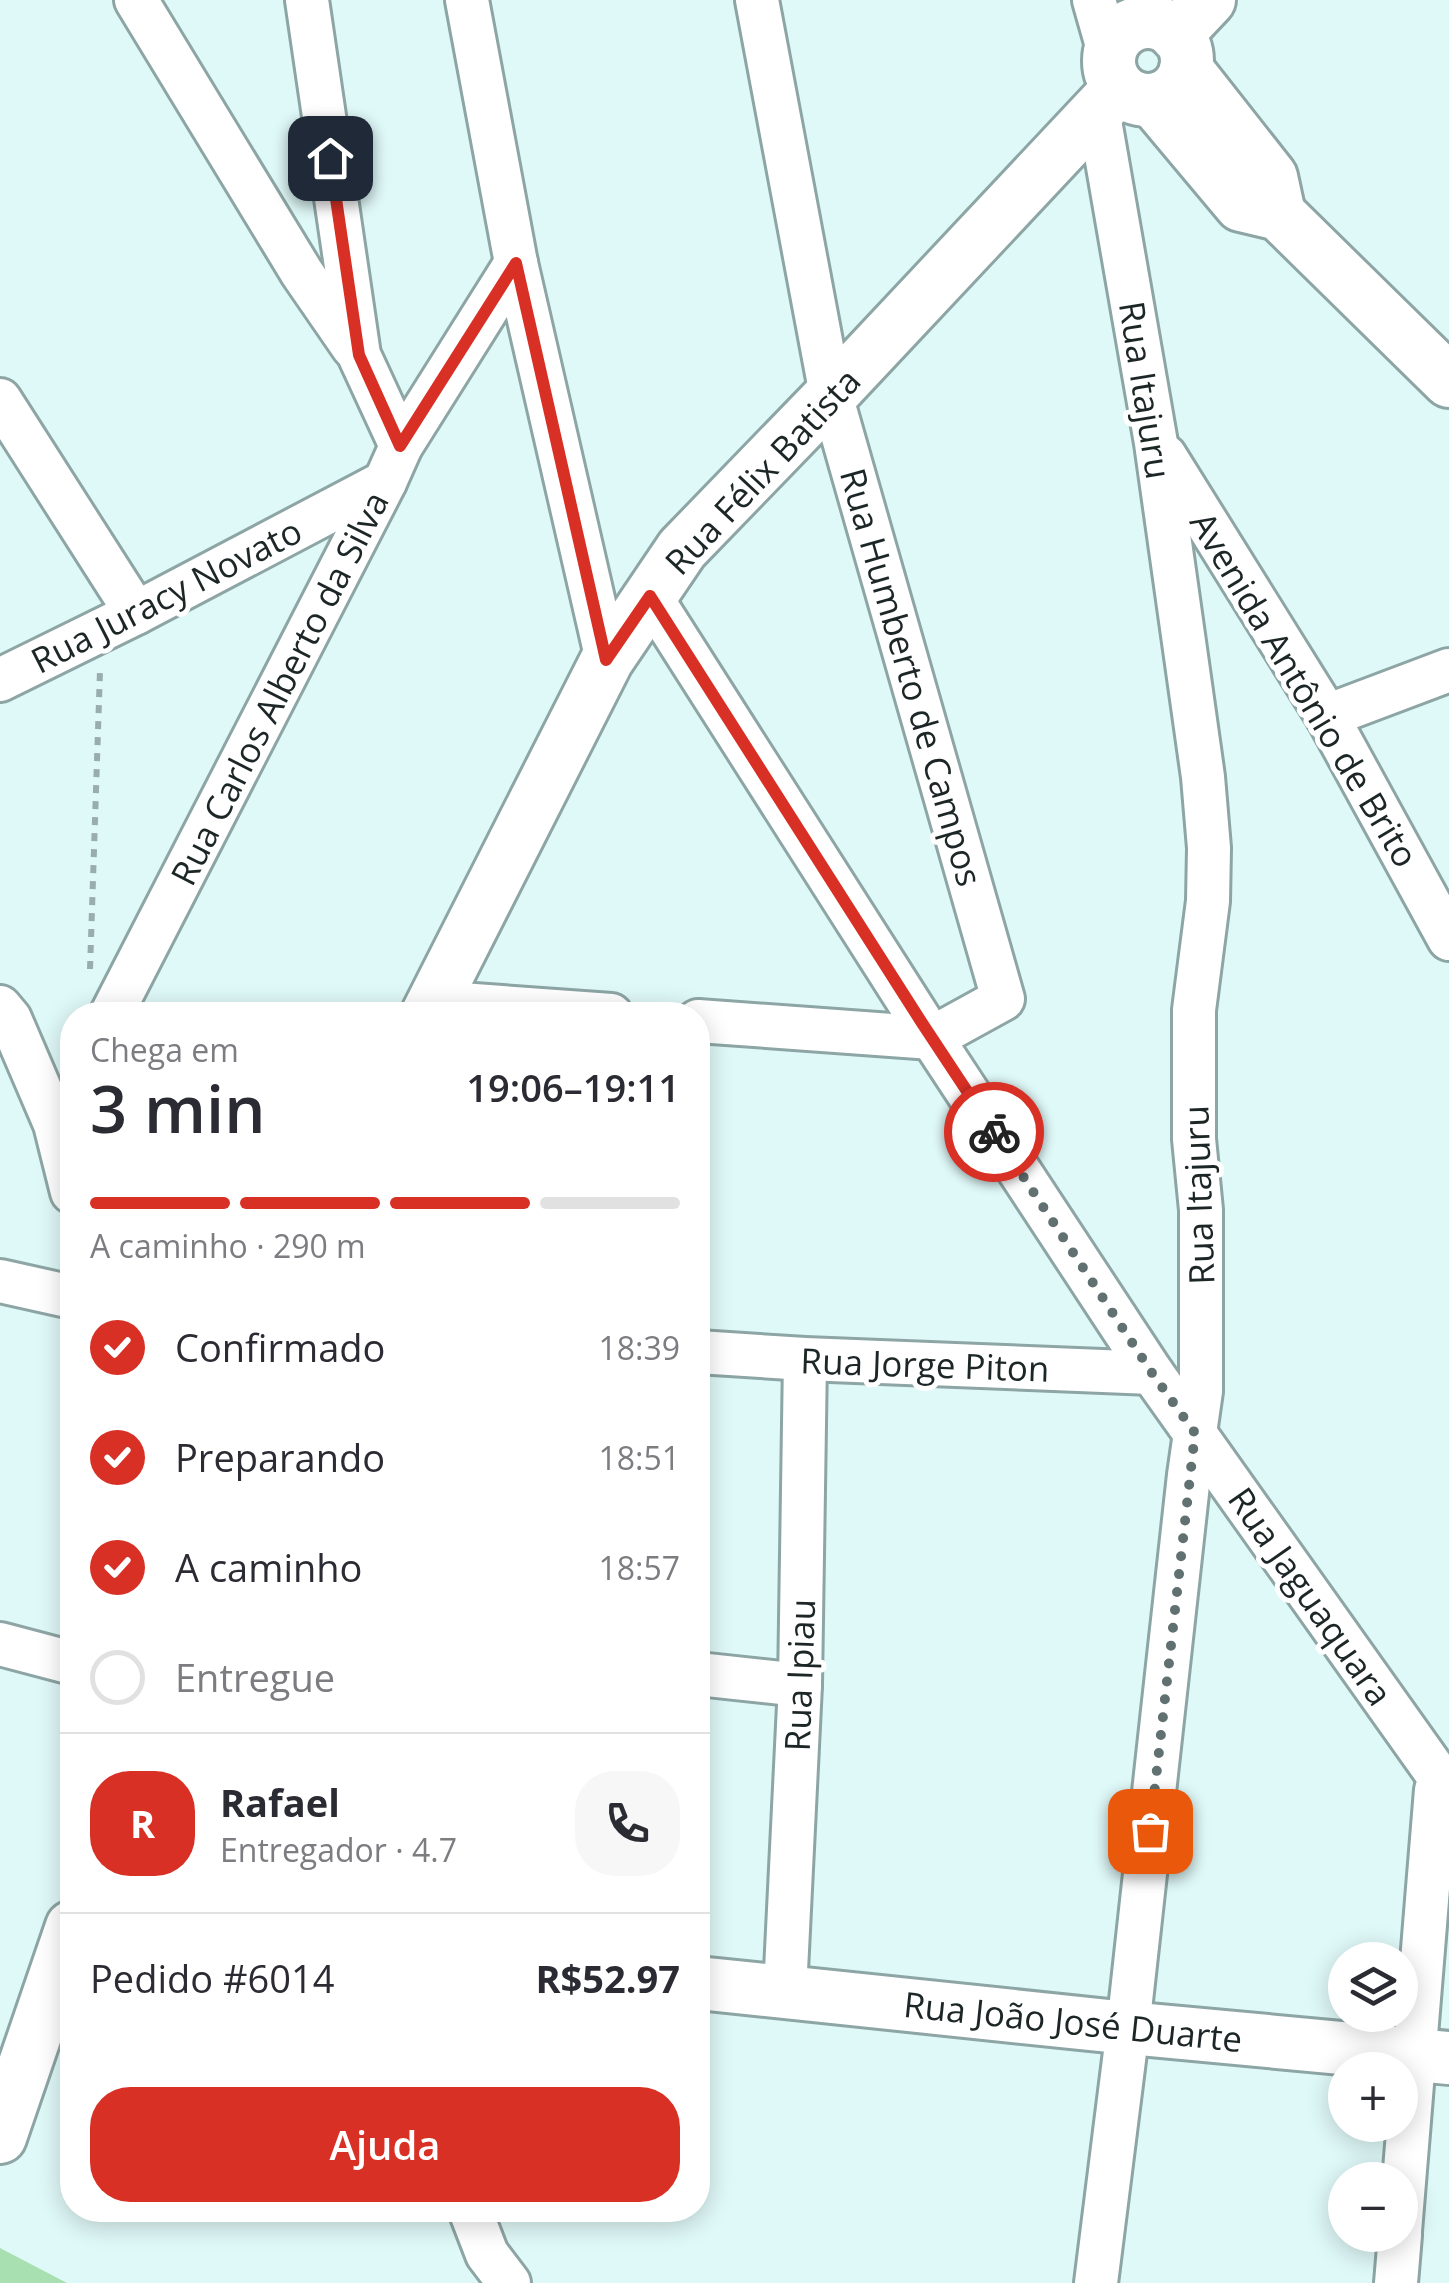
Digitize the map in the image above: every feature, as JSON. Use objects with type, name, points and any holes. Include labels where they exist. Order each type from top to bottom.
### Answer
[{"type":"street","points":[[136,0],[302,273],[359,355]]},
{"type":"street","points":[[307,0],[359,355],[393,464]]},
{"type":"street","points":[[467,0],[516,263],[606,660]]},
{"type":"street","name":"Rua Humberto de Campos","points":[[757,0],[831,395],[1004,1000],[932,1038]]},
{"type":"street","points":[[1140,48],[1241,205],[1279,214],[1449,382]]},
{"type":"street","name":"Rua Félix Batista","points":[[434,1002],[606,660],[682,550],[831,395],[1140,48]]},
{"type":"street","name":"Rua Itajuru","points":[[1096,2283],[1201,1391],[1201,1210],[1194,1139],[1194,1010],[1208,902],[1209,848],[1203,777],[1156,443],[1140,48]]},
{"type":"street","name":"Rua Carlos Alberto da Silva","points":[[118,1002],[393,464],[516,263]]},
{"type":"street","points":[[0,400],[119,621]]},
{"type":"street","name":"Avenida Antônio de Brito","points":[[1156,443],[1328,716],[1449,938]]},
{"type":"street","name":"Rua Juracy Novato","points":[[0,680],[119,621],[393,464]]},
{"type":"street","name":"Rua Jaguaquara","points":[[650,596],[1152,1373],[1442,1790]]},
{"type":"street","points":[[1328,716],[1449,670]]},
{"type":"street","points":[[0,1007],[60,1100]]},
{"type":"street","points":[[710,1022],[932,1038]]},
{"type":"street","points":[[0,1282],[60,1294]]},
{"type":"street","name":"Rua Jorge Piton","points":[[710,1353],[1152,1373]]},
{"type":"street","name":"Rua Ipiau","points":[[786,1991],[800,1685],[805,1360]]},
{"type":"street","points":[[0,1644],[60,1660]]},
{"type":"street","points":[[710,1675],[800,1685]]},
{"type":"street","points":[[1413,2162],[1432,2057],[1442,1790]]},
{"type":"street","points":[[0,2137],[60,1962]]},
{"type":"street","name":"Rua João José Duarte","points":[[710,1984],[1432,2057]]},
{"type":"street","points":[[475,2222],[487,2254],[508,2283]]},
{"type":"street","points":[[1396,2283],[1398,2252]]},
{"type":"path","points":[[89,976],[119,621]]},
{"type":"green space","points":[[0,2248],[67,2283],[0,2283]]},
{"type":"way so far","points":[[994,1132],[1195,1433],[1150,1831]]},
{"type":"route","points":[[330,158],[359,355],[400,446],[516,263],[606,660],[650,596],[994,1132]]}]
